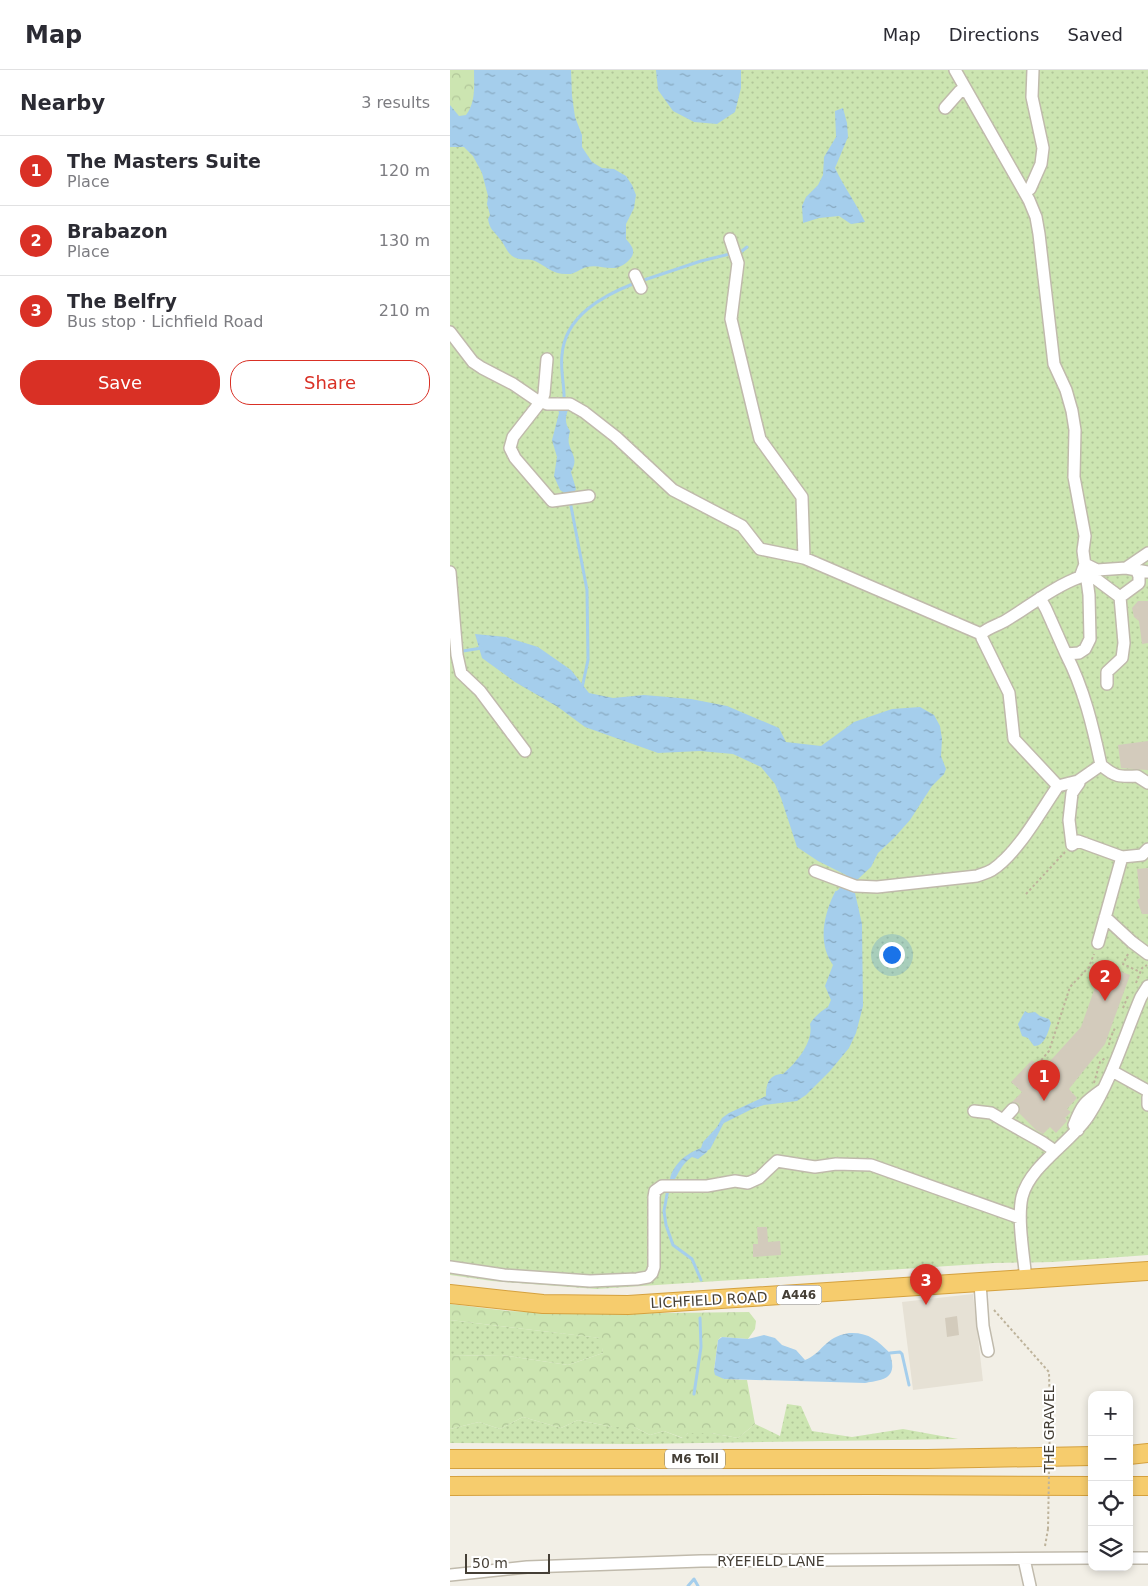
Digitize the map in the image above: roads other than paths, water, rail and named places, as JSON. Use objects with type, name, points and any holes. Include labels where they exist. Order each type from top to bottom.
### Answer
[{"type":"highway","name":"LICHFIELD ROAD","points":[[450,1294],[543,1304],[628,1305],[981,1289],[1026,1280],[1148,1271]]},
{"type":"highway","points":[[1133,1455],[1148,1455]]},
{"type":"highway","name":"M6 Toll","points":[[450,1458],[927,1459],[1088,1456]]},
{"type":"highway","name":"M6 Toll","points":[[450,1486],[874,1484],[1088,1486]]},
{"type":"highway","points":[[1133,1486],[1148,1486]]},
{"type":"street","points":[[955,70],[963,89],[1028,193],[1036,217],[1054,364],[1066,390],[1075,430],[1074,477],[1085,536],[1083,551],[1089,576],[1090,639],[1085,649],[1079,653],[1066,654]]},
{"type":"street","points":[[1028,193],[1041,164],[1043,148],[1032,97],[1033,70]]},
{"type":"street","points":[[945,108],[963,89]]},
{"type":"street","points":[[730,239],[738,263],[730,319],[760,439],[802,497],[804,558]]},
{"type":"street","points":[[635,275],[641,288]]},
{"type":"street","points":[[450,332],[473,362],[535,399],[542,400],[547,404],[570,404],[584,412],[600,424],[673,490],[742,526],[760,549],[804,558],[981,634],[1009,693],[1014,739],[1061,787],[1069,820],[1072,845],[1078,841],[1118,860],[1142,855],[1148,849]]},
{"type":"street","points":[[547,359],[542,400],[513,437],[510,448],[515,458],[549,498],[555,502],[589,496]]},
{"type":"street","points":[[981,634],[1060,586],[1089,576],[1131,568],[1148,553]]},
{"type":"street","points":[[1120,597],[1145,577],[1131,568]]},
{"type":"street","points":[[450,572],[458,666],[461,673],[480,691],[525,750]]},
{"type":"street","points":[[1089,576],[1120,597]]},
{"type":"street","points":[[1107,684],[1107,672],[1122,658],[1124,643],[1120,597]]},
{"type":"street","points":[[1040,598],[1078,678],[1101,765],[1110,773],[1120,777],[1137,776],[1148,783]]},
{"type":"street","points":[[815,870],[855,886],[877,887],[977,876],[991,871],[1018,842],[1061,787],[1078,781],[1101,765]]},
{"type":"street","points":[[1098,943],[1118,860]]},
{"type":"street","points":[[1105,917],[1148,954]]},
{"type":"street","points":[[1026,1280],[1020,1218],[1022,1198],[1026,1186],[1055,1151],[1078,1130],[1090,1114],[1112,1072],[1141,997],[1148,986]]},
{"type":"street","points":[[1112,1072],[1148,1091]]},
{"type":"street","points":[[1148,1097],[1148,1105]]},
{"type":"street","points":[[1003,1120],[1012,1109]]},
{"type":"street","points":[[974,1111],[991,1113],[1055,1151]]},
{"type":"street","points":[[450,1267],[494,1274],[590,1281],[637,1280],[648,1277],[654,1267],[654,1197],[656,1191],[662,1186],[707,1186],[735,1182],[748,1183],[759,1178],[777,1162],[815,1167],[836,1164],[871,1165],[1020,1218]]},
{"type":"street","points":[[981,1289],[983,1326],[988,1351]]},
{"type":"street","name":"RYEFIELD LANE","points":[[450,1575],[527,1567],[691,1562],[1088,1558]]},
{"type":"street","points":[[1133,1558],[1148,1558]]},
{"type":"street","points":[[1024,1559],[1030,1586]]},
{"type":"water","points":[[474,70],[571,70],[575,117],[582,135],[582,147],[592,162],[602,168],[614,169],[626,176],[636,195],[634,208],[626,224],[626,239],[633,253],[624,264],[614,268],[593,266],[572,274],[561,274],[533,260],[516,258],[508,252],[490,225],[488,219],[490,215],[487,204],[488,196],[482,173],[473,156],[464,147],[450,147],[450,105],[459,116],[466,115],[473,99]]},
{"type":"water","points":[[656,70],[741,70],[741,88],[735,112],[717,124],[694,122],[673,111],[658,90]]},
{"type":"water","points":[[843,108],[848,137],[835,168],[865,222],[851,224],[839,216],[819,218],[803,223],[802,206],[806,197],[818,185],[823,175],[824,157],[836,137],[835,111]]},
{"type":"water","points":[[558,409],[568,410],[566,421],[570,431],[569,442],[574,461],[571,472],[576,489],[573,495],[566,494],[560,490],[554,476],[557,457],[552,440],[559,413]]},
{"type":"water","points":[[475,634],[506,637],[538,647],[571,670],[589,693],[613,698],[644,695],[691,699],[727,706],[779,728],[786,742],[821,746],[854,722],[892,709],[920,707],[934,715],[940,726],[942,739],[941,756],[946,769],[944,774],[932,786],[910,820],[878,853],[871,867],[857,880],[852,889],[855,893],[862,924],[863,1006],[856,1033],[849,1048],[830,1071],[806,1095],[797,1101],[764,1105],[724,1123],[715,1134],[707,1152],[698,1159],[692,1157],[689,1159],[675,1179],[670,1179],[677,1164],[686,1156],[701,1148],[703,1142],[717,1127],[722,1118],[766,1096],[771,1078],[778,1074],[783,1074],[807,1045],[811,1031],[810,1024],[818,1014],[828,1007],[831,1000],[825,986],[833,965],[825,948],[825,921],[834,894],[846,875],[818,861],[797,847],[775,784],[761,767],[733,754],[700,751],[658,753],[585,727],[558,707],[515,682],[482,658]]},
{"type":"water","points":[[1025,1011],[1028,1013],[1035,1012],[1049,1019],[1051,1023],[1046,1038],[1041,1044],[1034,1046],[1028,1038],[1022,1036],[1018,1024]]},
{"type":"water","points":[[849,1333],[867,1335],[881,1344],[890,1353],[892,1367],[891,1373],[888,1376],[881,1380],[865,1383],[724,1379],[715,1375],[718,1340],[722,1337],[748,1339],[764,1335],[775,1338],[782,1345],[796,1350],[805,1360],[816,1354],[834,1338]]},
{"type":"waterway","points":[[641,281],[701,261],[742,251],[747,247]]},
{"type":"waterway","points":[[564,402],[562,355],[570,329],[587,309],[598,301],[635,283]]},
{"type":"waterway","points":[[570,501],[587,590],[588,660],[582,688]]},
{"type":"waterway","points":[[450,653],[482,648]]},
{"type":"waterway","points":[[705,1150],[709,1148],[721,1125]]},
{"type":"waterway","points":[[668,1189],[664,1211],[666,1225],[673,1245],[692,1259],[701,1280]]},
{"type":"waterway","points":[[694,1394],[701,1347],[700,1318]]},
{"type":"waterway","points":[[890,1353],[900,1352],[902,1354],[909,1385]]},
{"type":"waterway","points":[[688,1586],[694,1579],[698,1586]]},
{"type":"place","name":"Brabazon","points":[[1105,1001]]},
{"type":"place","name":"The Masters Suite","points":[[1044,1101]]},
{"type":"place","name":"The Belfry","points":[[926,1305]]}]
